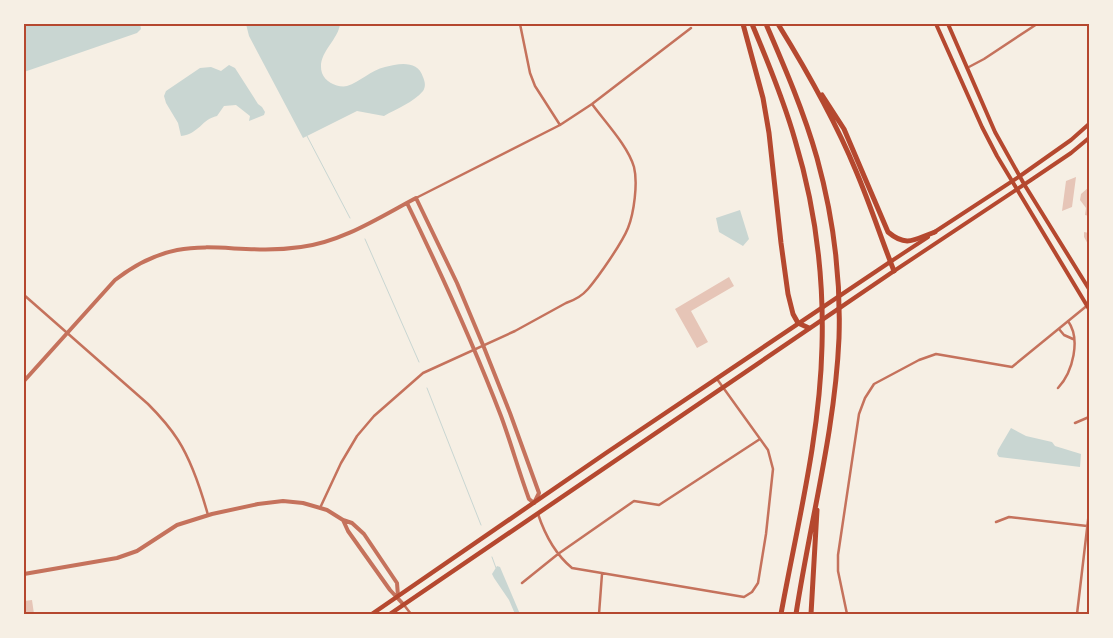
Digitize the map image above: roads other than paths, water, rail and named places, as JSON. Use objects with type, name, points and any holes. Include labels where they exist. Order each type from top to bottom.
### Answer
[{"type":"highway","points":[[742,24],[766,115],[788,294],[793,314],[798,323],[809,328]]},
{"type":"highway","points":[[752,24],[783,102],[796,141],[806,180],[814,226],[820,282],[822,347],[816,424],[781,614]]},
{"type":"highway","points":[[766,24],[796,96],[816,156],[830,216],[837,270],[839,338],[832,410],[796,614]]},
{"type":"highway","points":[[778,24],[844,129],[888,232],[904,242],[935,232]]},
{"type":"highway","points":[[810,77],[856,171],[894,271]]},
{"type":"highway","points":[[811,614],[818,521],[816,499]]},
{"type":"main road","points":[[936,24],[997,156],[1088,306]]},
{"type":"main road","points":[[948,24],[995,132],[1024,184],[1089,289]]},
{"type":"main road","points":[[372,614],[798,323],[1020,176],[1071,140],[1089,124]]},
{"type":"main road","points":[[390,614],[809,328],[1017,190],[1071,153],[1089,138]]},
{"type":"street","points":[[520,24],[526,59],[535,86],[560,125]]},
{"type":"street","points":[[967,68],[1037,24]]},
{"type":"street","points":[[24,382],[115,280],[129,269],[158,254],[195,246],[286,249],[316,245],[345,234],[560,125],[592,104],[690,28]]},
{"type":"street","points":[[320,508],[341,463],[357,436],[374,416],[423,373],[515,331],[580,296],[591,285],[628,228],[632,216],[635,187],[634,168],[625,148],[592,104]]},
{"type":"street","points":[[416,198],[457,283],[510,413],[539,493],[534,502]]},
{"type":"street","points":[[407,203],[439,268],[474,349],[501,417],[529,499],[534,502],[545,533],[558,554],[572,568],[744,597],[752,592],[758,583],[773,469],[768,450],[717,379]]},
{"type":"street","points":[[24,295],[148,404],[166,423],[179,441],[192,469],[208,515]]},
{"type":"street","points":[[851,614],[847,614],[838,571],[838,555],[859,414],[865,398],[874,384],[919,360],[940,354],[1012,368],[1088,306]]},
{"type":"street","points":[[1058,388],[1063,383],[1073,359],[1074,343],[1072,328],[1068,321]]},
{"type":"street","points":[[1058,329],[1064,335],[1073,339]]},
{"type":"street","points":[[1075,423],[1089,417]]},
{"type":"street","points":[[522,583],[558,554],[634,501],[660,505],[760,439]]},
{"type":"street","points":[[24,574],[117,558],[137,551],[177,525],[208,515],[258,504],[283,501],[303,503],[320,508],[352,523],[364,534],[375,549],[397,584],[398,596]]},
{"type":"street","points":[[1076,614],[1089,512]]},
{"type":"street","points":[[996,522],[1009,517],[1087,526]]},
{"type":"street","points":[[343,520],[348,531],[390,590],[398,596],[411,614]]},
{"type":"street","points":[[599,614],[602,574]]},
{"type":"waterway","points":[[307,136],[350,218]]},
{"type":"waterway","points":[[365,239],[419,362]]},
{"type":"waterway","points":[[427,388],[481,525]]},
{"type":"waterway","points":[[492,557],[496,568]]}]
